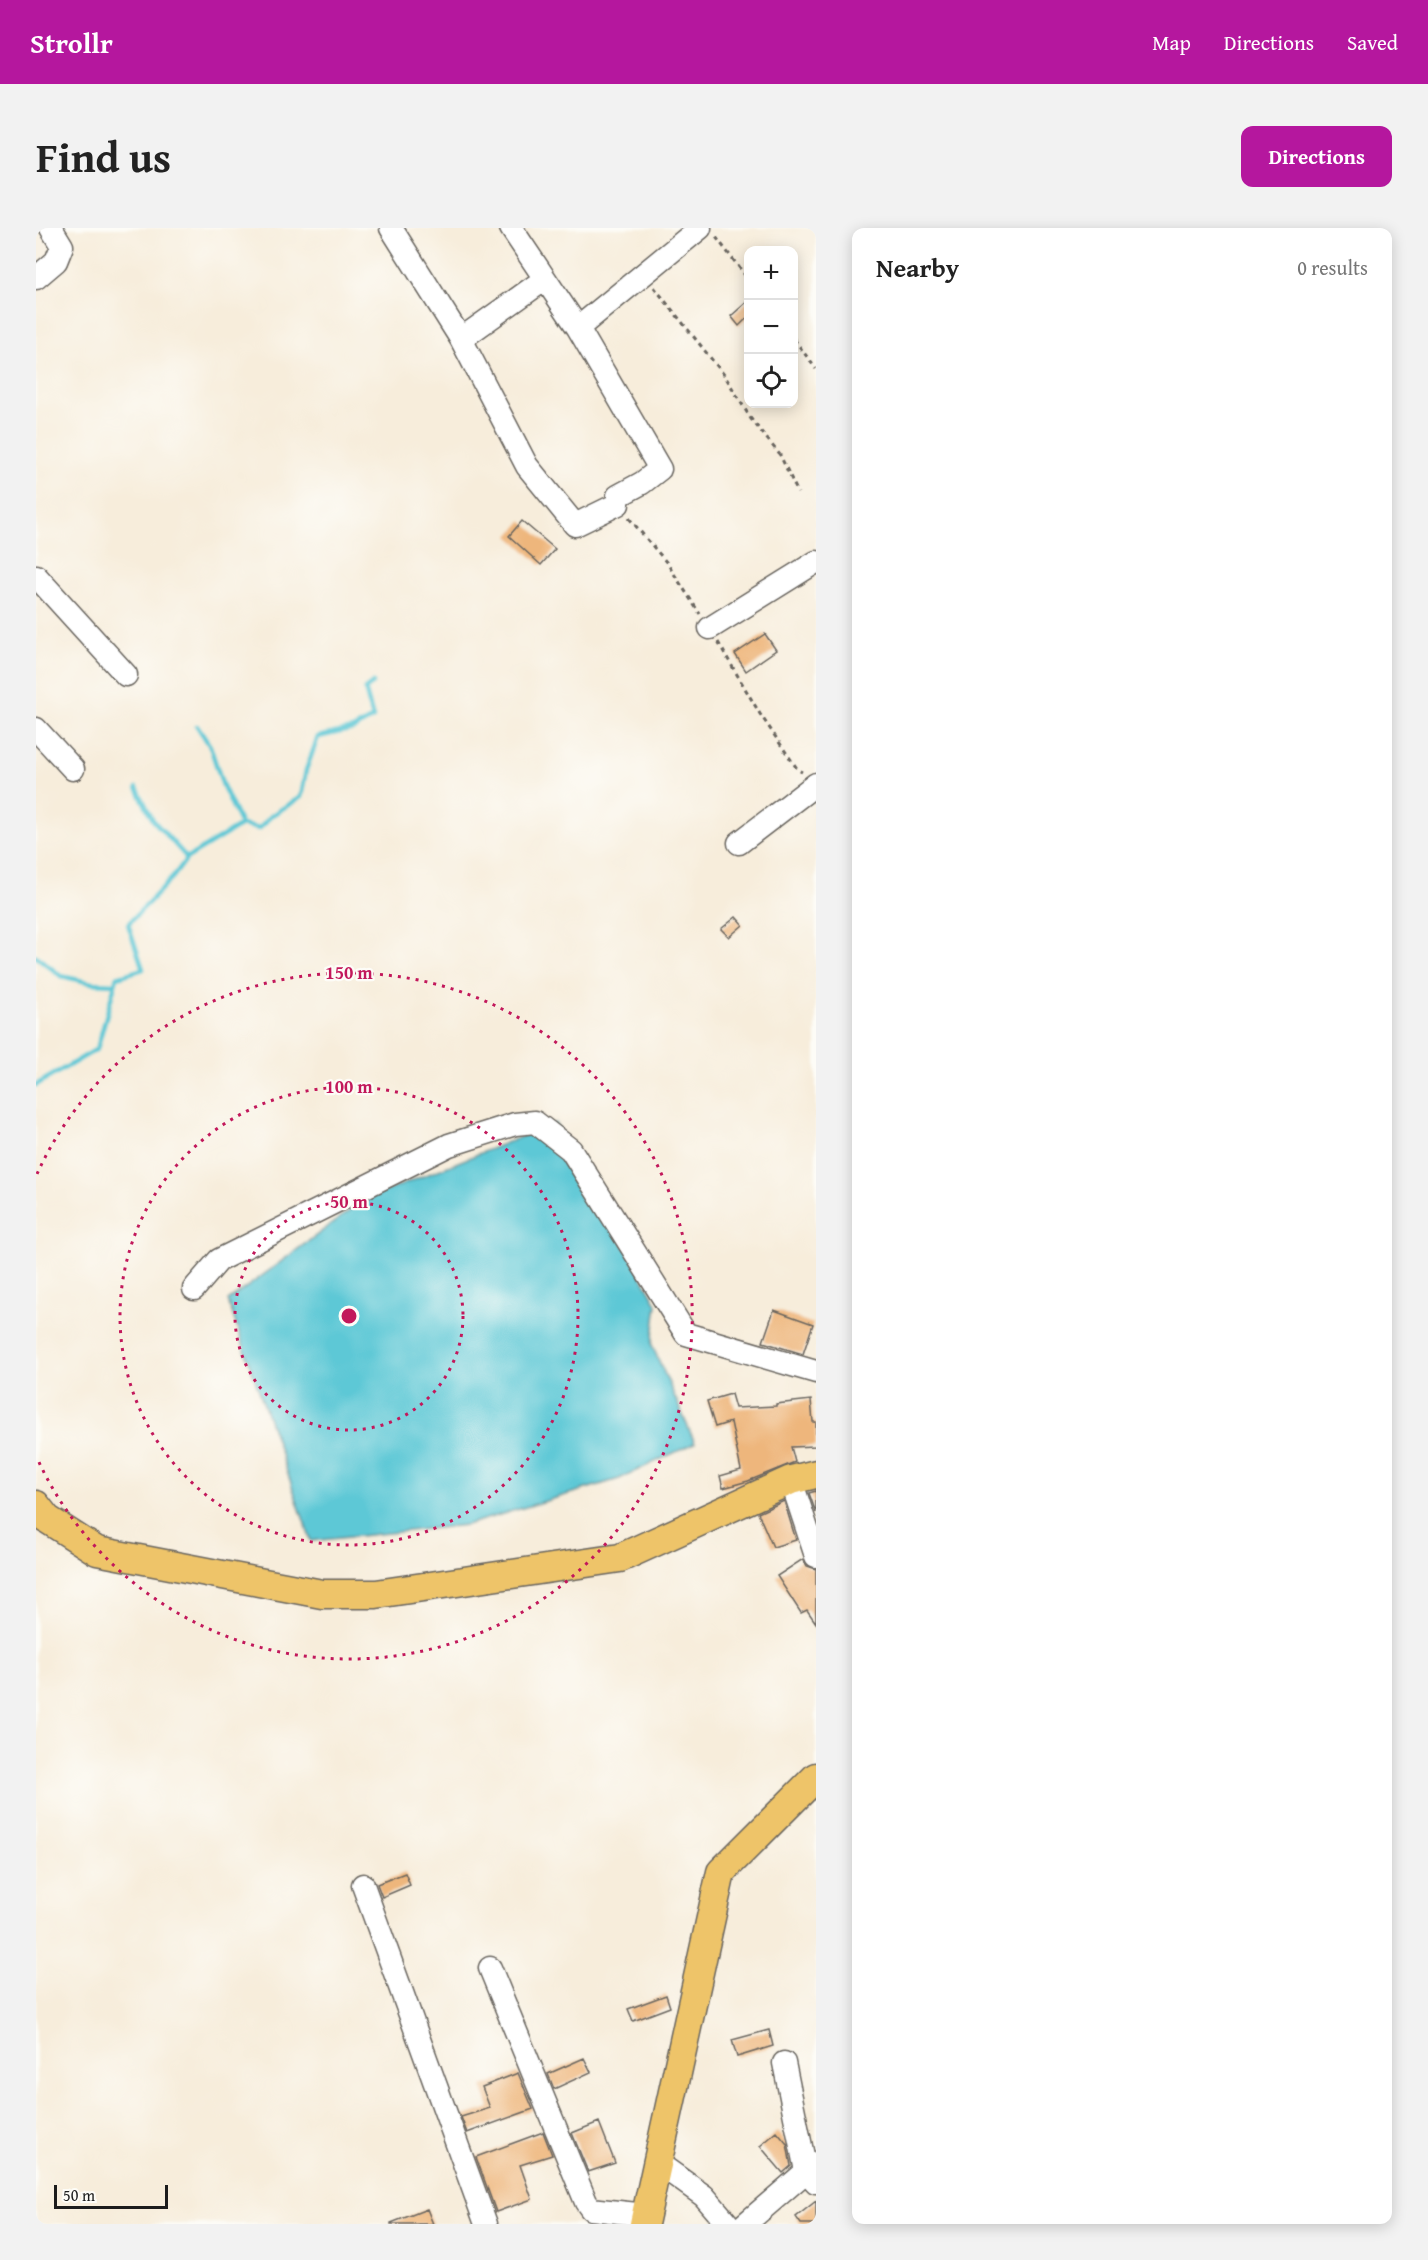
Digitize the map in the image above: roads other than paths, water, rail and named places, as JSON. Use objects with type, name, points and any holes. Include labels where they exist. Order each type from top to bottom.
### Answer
[{"type":"main road","points":[[36,1505],[47,1519],[97,1551],[322,1594],[376,1594],[620,1558],[804,1477]]},
{"type":"main road","points":[[645,2219],[721,1872],[815,1780]]},
{"type":"street","points":[[36,278],[56,261],[62,246],[51,228]]},
{"type":"street","points":[[391,228],[461,339],[527,466],[575,525],[618,504],[618,496],[642,483],[660,469],[578,328],[511,228]]},
{"type":"street","points":[[578,328],[643,274],[708,232]]},
{"type":"street","points":[[461,339],[545,279]]},
{"type":"street","points":[[710,628],[816,562]]},
{"type":"street","points":[[36,576],[126,675]]},
{"type":"street","points":[[36,729],[74,769]]},
{"type":"street","points":[[739,843],[816,784]]},
{"type":"street","points":[[194,1289],[219,1260],[449,1145],[515,1124],[535,1122],[571,1150],[686,1334],[816,1372]]},
{"type":"street","points":[[804,1477],[816,1556]]},
{"type":"street","points":[[363,1885],[486,2224]]},
{"type":"street","points":[[490,1968],[586,2202],[591,2209],[645,2219]]},
{"type":"street","points":[[745,2224],[813,2172],[784,2063]]},
{"type":"street","points":[[658,2163],[704,2196],[728,2224]]},
{"type":"water","points":[[555,1123],[657,1304],[652,1345],[695,1443],[619,1479],[466,1525],[311,1541],[228,1301],[364,1200]]},
{"type":"waterway","points":[[36,1085],[97,1049],[117,977],[143,969],[128,924],[173,877],[187,858],[241,825],[259,829],[272,815],[301,797],[306,770],[318,737],[353,729],[373,718],[365,689],[373,683]]},
{"type":"waterway","points":[[197,726],[210,746],[223,786],[241,825]]},
{"type":"waterway","points":[[137,788],[153,820],[187,858]]},
{"type":"waterway","points":[[36,956],[61,976],[92,983],[115,984]]}]
